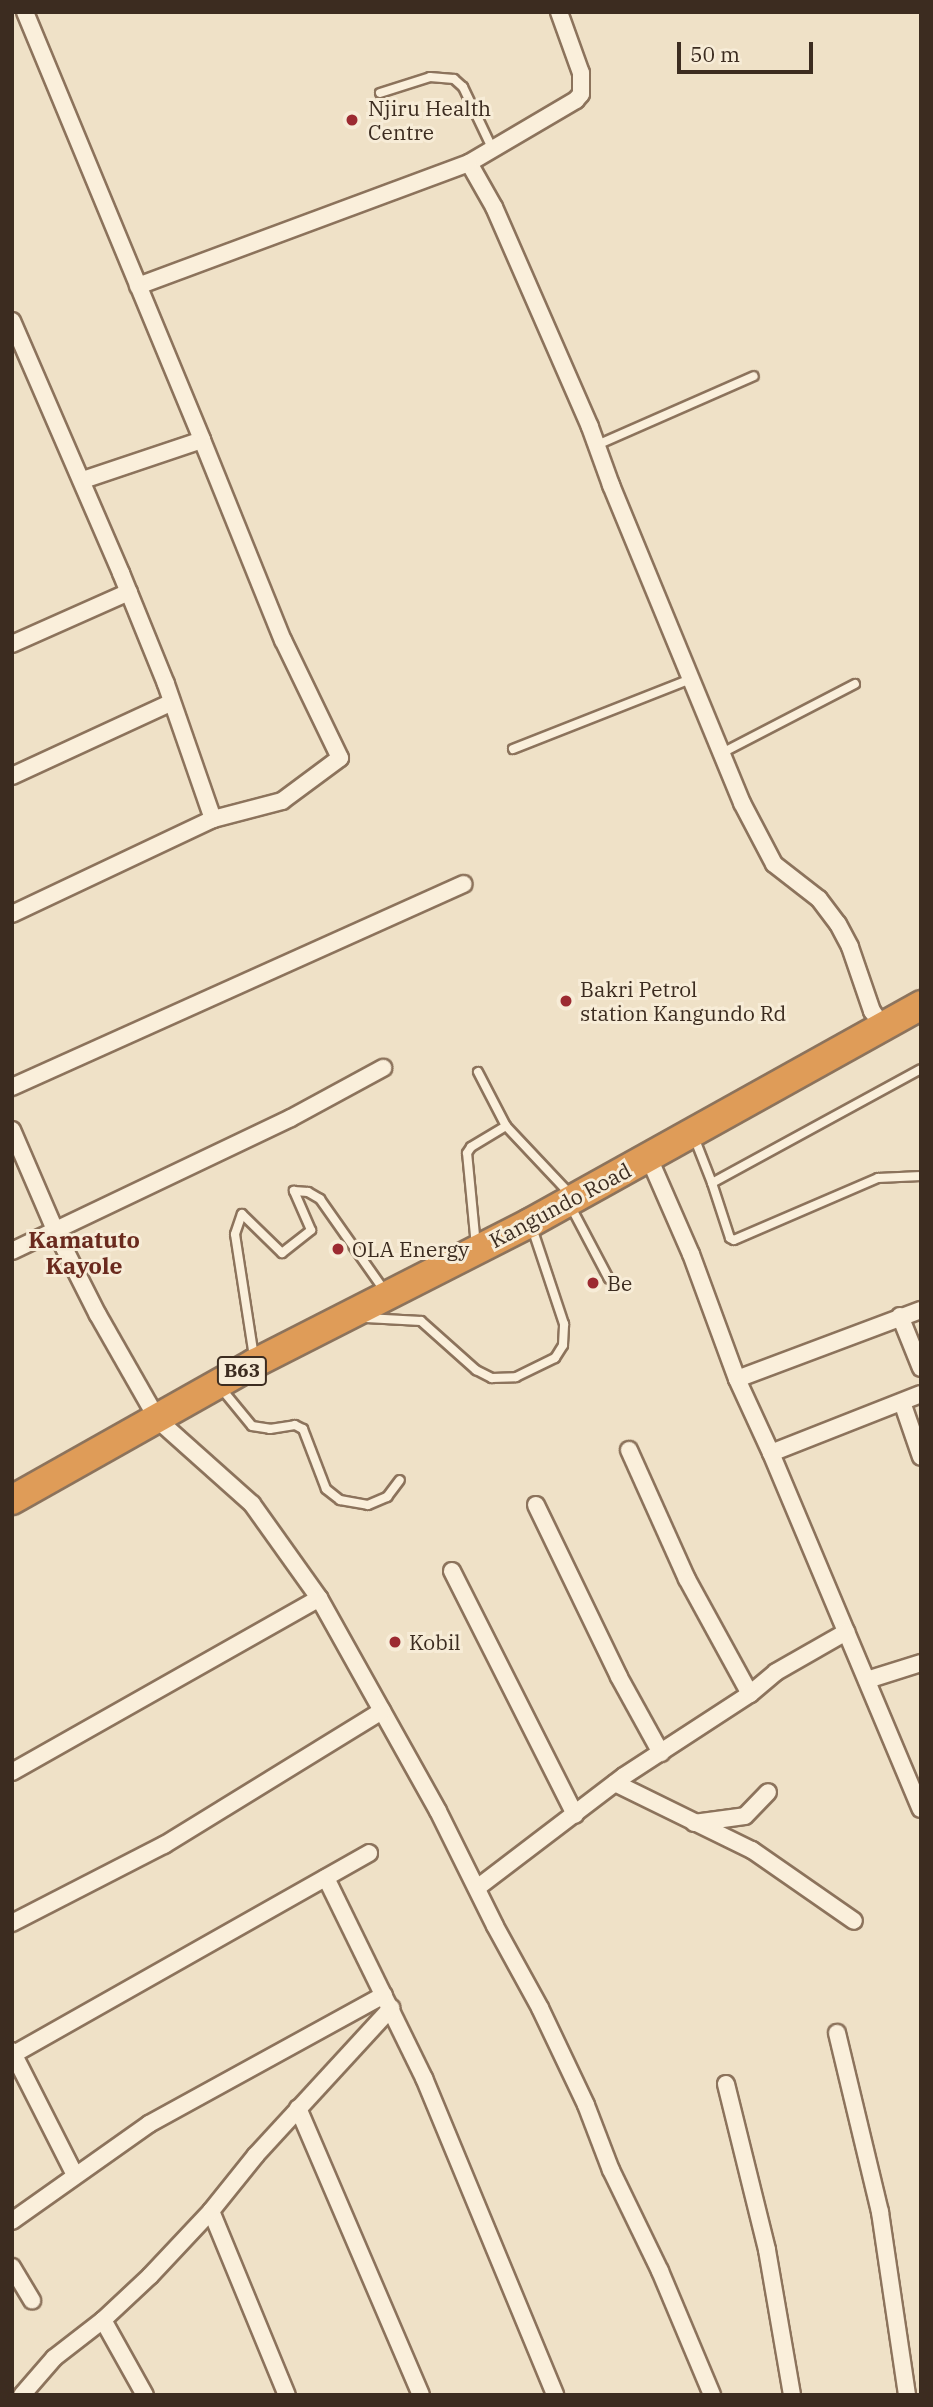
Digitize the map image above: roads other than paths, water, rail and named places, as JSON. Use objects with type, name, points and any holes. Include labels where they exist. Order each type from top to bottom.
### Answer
[{"type":"highway","name":"Kangundo Road","points":[[12,1500],[255,1363],[530,1223],[921,1005]]},
{"type":"street","points":[[12,914],[213,819],[282,801],[340,758],[283,640],[25,12]]},
{"type":"street","points":[[138,286],[469,163],[576,100],[580,94],[581,73],[559,12]]},
{"type":"street","points":[[469,163],[494,206],[597,445],[720,754],[775,864],[819,899],[838,924],[850,947],[872,1011],[883,1026]]},
{"type":"street","points":[[12,321],[83,480],[129,592],[172,702],[213,819]]},
{"type":"street","points":[[83,480],[202,440]]},
{"type":"street","points":[[12,645],[129,592]]},
{"type":"street","points":[[12,776],[172,702]]},
{"type":"street","points":[[12,1087],[464,884]]},
{"type":"street","points":[[12,1251],[291,1118],[383,1068]]},
{"type":"street","points":[[12,1130],[55,1230],[98,1315],[158,1420],[252,1504],[319,1598],[382,1711],[540,2008],[586,2105],[611,2170],[660,2271],[712,2395]]},
{"type":"street","points":[[649,1158],[691,1254],[737,1379],[771,1453],[921,1809]]},
{"type":"street","points":[[737,1379],[921,1310]]},
{"type":"street","points":[[900,1316],[921,1368]]},
{"type":"street","points":[[771,1453],[921,1394]]},
{"type":"street","points":[[902,1402],[921,1457]]},
{"type":"street","points":[[629,1450],[687,1579],[750,1694]]},
{"type":"street","points":[[536,1504],[619,1677],[662,1753]]},
{"type":"street","points":[[452,1571],[575,1815]]},
{"type":"street","points":[[12,1772],[319,1598]]},
{"type":"street","points":[[477,1888],[615,1783],[750,1694],[776,1672],[846,1632]]},
{"type":"street","points":[[867,1680],[921,1662]]},
{"type":"street","points":[[12,1923],[164,1845],[382,1711]]},
{"type":"street","points":[[615,1783],[752,1850],[854,1921]]},
{"type":"street","points":[[694,1823],[745,1816],[768,1792]]},
{"type":"street","points":[[75,2175],[13,2053],[369,1853]]},
{"type":"street","points":[[326,1878],[424,2078],[555,2395]]},
{"type":"street","points":[[22,2395],[54,2358],[103,2320],[150,2277],[211,2211],[388,2001]]},
{"type":"street","points":[[12,2221],[149,2124],[388,2001]]},
{"type":"street","points":[[837,2033],[880,2212],[907,2395]]},
{"type":"street","points":[[726,2084],[767,2250],[792,2395]]},
{"type":"street","points":[[298,2108],[421,2395]]},
{"type":"street","points":[[211,2211],[287,2395]]},
{"type":"street","points":[[12,2267],[32,2300]]},
{"type":"street","points":[[103,2320],[145,2395]]},
{"type":"lane","points":[[380,93],[430,77],[454,79],[463,87],[493,149]]},
{"type":"lane","points":[[597,445],[754,376]]},
{"type":"lane","points":[[513,749],[691,679]]},
{"type":"lane","points":[[720,754],[855,684]]},
{"type":"lane","points":[[712,1183],[921,1069]]},
{"type":"lane","points":[[478,1072],[506,1126],[571,1200],[609,1279]]},
{"type":"lane","points":[[476,1249],[467,1153],[471,1147],[506,1126]]},
{"type":"lane","points":[[692,1134],[730,1238],[734,1240],[878,1178],[921,1176]]},
{"type":"lane","points":[[255,1363],[235,1234],[242,1214],[282,1253],[311,1230],[294,1191],[308,1192],[320,1199],[387,1295]]},
{"type":"lane","points":[[346,1316],[421,1321],[476,1370],[492,1378],[516,1377],[555,1358],[563,1345],[564,1324],[530,1223]]},
{"type":"lane","points":[[218,1385],[252,1426],[270,1429],[295,1425],[303,1429],[326,1489],[340,1500],[368,1505],[387,1497],[400,1479]]},
{"type":"place","name":"Njiru Health Centre","points":[[352,120]]},
{"type":"place","name":"Bakri Petrol station Kangundo Rd","points":[[566,1001]]},
{"type":"place","name":"OLA Energy","points":[[338,1249]]},
{"type":"place","name":"Be","points":[[593,1283]]},
{"type":"place","name":"Kobil","points":[[395,1642]]},
{"type":"district","name":"Kamatuto Kayole","points":[[84,1252]]}]
